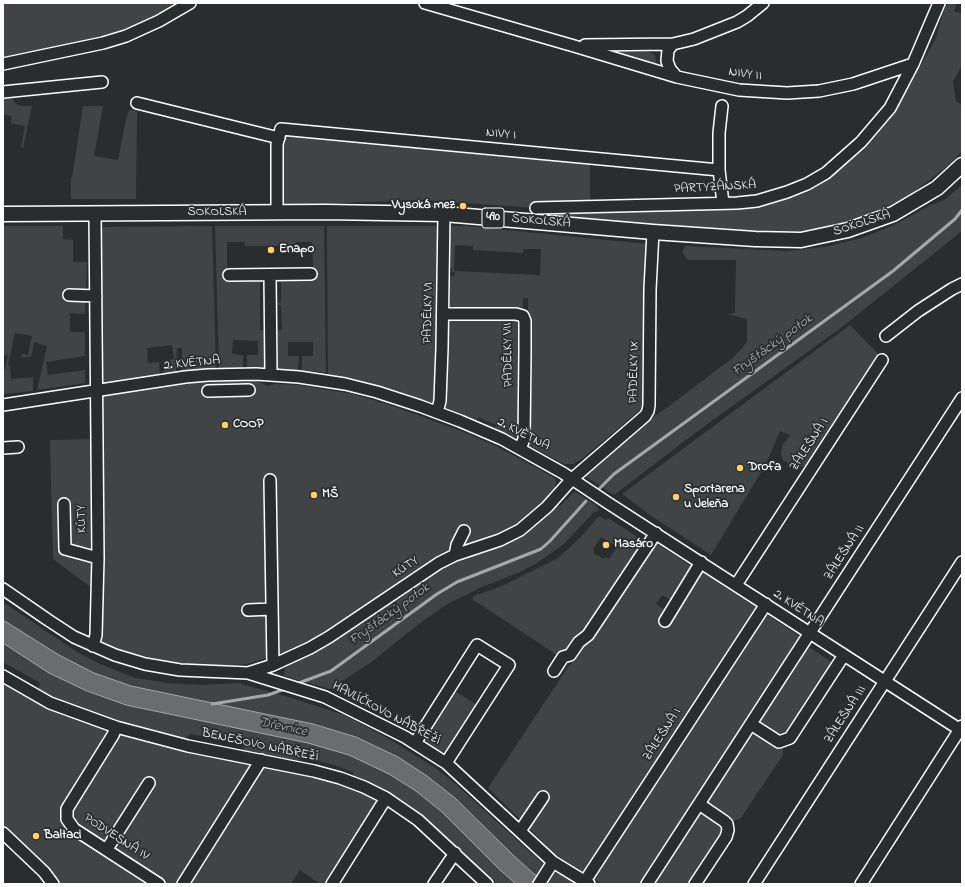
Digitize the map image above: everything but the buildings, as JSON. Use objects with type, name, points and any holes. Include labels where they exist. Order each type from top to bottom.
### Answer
[{"type":"main road","name":"SOKOLSKÁ","points":[[3,214],[444,214],[653,232],[786,241],[817,237],[848,230],[893,214],[937,188],[962,165]]},
{"type":"street","points":[[3,64],[120,38],[159,21],[190,3]]},
{"type":"street","name":"NIVY II","points":[[425,3],[677,77],[739,90],[787,93],[819,91],[853,84],[913,64]]},
{"type":"street","name":"NIVY II","points":[[574,46],[673,44],[694,39],[737,22],[763,3]]},
{"type":"street","name":"PARTYZÁNSKÁ","points":[[536,208],[757,201],[807,184],[826,173],[861,142],[890,108],[913,64],[939,3]]},
{"type":"street","points":[[673,44],[668,50],[666,61],[670,69],[677,77]]},
{"type":"street","points":[[3,92],[102,82]]},
{"type":"street","name":"NIVY I","points":[[137,103],[280,133],[719,170]]},
{"type":"street","points":[[722,106],[719,133],[719,170],[723,203]]},
{"type":"street","points":[[277,213],[277,144],[280,133]]},
{"type":"street","name":"KÚTY","points":[[93,646],[96,635],[98,558],[95,214]]},
{"type":"street","name":"PADĚLKY VI","points":[[437,412],[440,401],[444,314],[444,214]]},
{"type":"street","name":"PADĚLKY IX","points":[[577,482],[645,416],[648,411],[650,289],[653,232]]},
{"type":"street","points":[[229,275],[311,274]]},
{"type":"street","points":[[270,275],[271,375]]},
{"type":"street","points":[[886,336],[918,312],[962,284]]},
{"type":"street","points":[[69,295],[96,296]]},
{"type":"street","name":"PADĚLKY VII","points":[[444,314],[516,314],[523,316],[525,321],[524,439],[520,449]]},
{"type":"street","name":"ZÁLEŠNÁ I","points":[[736,585],[882,360]]},
{"type":"street","name":"2. KVĚTNA","points":[[3,405],[185,377],[219,375],[271,375],[310,378],[356,387],[398,398],[495,436],[577,482],[885,682],[961,729]]},
{"type":"street","points":[[208,391],[249,390]]},
{"type":"street","name":"ZÁLEŠNÁ II","points":[[647,884],[962,398]]},
{"type":"street","points":[[3,448],[18,447]]},
{"type":"street","points":[[270,480],[273,665]]},
{"type":"street","name":"KÚTY","points":[[248,673],[273,665],[310,648],[329,637],[439,563],[455,555],[500,540],[520,530],[577,482]]},
{"type":"street","points":[[64,504],[65,548],[98,558]]},
{"type":"street","points":[[455,555],[457,545],[464,531]]},
{"type":"street","points":[[554,671],[563,656],[570,655],[579,642],[588,635],[656,533]]},
{"type":"street","points":[[664,621],[701,562]]},
{"type":"street","name":"ZÁLEŠNÁ III","points":[[754,884],[962,562]]},
{"type":"street","points":[[3,589],[74,637],[115,655],[145,664],[180,670],[248,673]]},
{"type":"street","name":"ZÁLEŠNÁ I","points":[[587,883],[766,604]]},
{"type":"street","points":[[248,610],[272,609]]},
{"type":"street","points":[[416,743],[478,645],[509,665],[446,763]]},
{"type":"street","points":[[751,724],[779,742],[790,738],[844,655]]},
{"type":"street","name":"HAVLÍČKOVO NÁBŘEŽÍ","points":[[248,673],[325,697],[416,743],[446,763],[520,832],[551,865],[587,883]]},
{"type":"street","name":"BENEŠOVO NÁBŘEŽÍ","points":[[3,676],[50,703],[116,727],[188,746],[261,760],[340,778],[364,787],[386,798],[418,820],[488,884]]},
{"type":"street","name":"PODVESNÁ IV","points":[[116,727],[113,735],[67,809],[67,819],[74,829],[159,884]]},
{"type":"street","points":[[861,884],[961,729]]},
{"type":"street","points":[[183,884],[261,760]]},
{"type":"street","points":[[107,849],[149,783]]},
{"type":"street","points":[[520,832],[542,797]]},
{"type":"street","points":[[332,884],[386,798]]},
{"type":"street","points":[[695,884],[726,837],[728,830],[727,824],[724,821],[699,804]]},
{"type":"street","points":[[3,833],[44,872],[53,884]]},
{"type":"street","points":[[434,884],[455,853]]},
{"type":"street","points":[[539,884],[551,865]]},
{"type":"shaded area","points":[[3,3],[179,3],[163,13],[136,25],[99,37],[3,57]]},
{"type":"shaded area","points":[[947,3],[957,3],[954,11],[962,14],[962,65],[953,82],[956,101],[962,105],[962,151],[949,165],[907,197],[861,219],[817,231],[773,232],[560,217],[560,213],[700,211],[761,207],[809,192],[864,150],[893,115],[936,38]]},
{"type":"shaded area","points":[[649,52],[655,55],[656,63],[654,66],[615,53]]},
{"type":"shaded area","points":[[10,93],[15,103],[21,106],[32,106],[23,148],[21,147],[25,126],[11,123],[12,116],[3,114],[3,94]]},
{"type":"shaded area","points":[[83,106],[103,106],[94,156],[118,160],[129,110],[137,111],[136,199],[71,199],[71,178]]},
{"type":"shaded area","points":[[291,134],[590,161],[590,208],[536,208],[421,200],[281,205],[282,146],[284,137]]},
{"type":"shaded area","points":[[962,185],[962,231],[842,327],[695,433],[614,495],[585,476],[592,467],[599,465],[650,419],[734,357],[747,342],[747,319],[727,314],[735,313],[736,260],[688,260],[682,252],[685,246],[787,251],[825,247],[862,238],[894,225],[929,206],[944,200]]},
{"type":"shaded area","points":[[3,226],[63,226],[63,239],[73,240],[73,262],[87,262],[85,314],[68,313],[70,315],[70,332],[85,332],[85,356],[46,362],[48,375],[85,370],[85,383],[37,390],[47,346],[34,342],[31,357],[21,357],[22,354],[28,355],[32,336],[15,333],[8,365],[10,366],[11,379],[33,377],[33,391],[3,394],[3,376],[8,355],[3,355]]},
{"type":"shaded area","points":[[212,226],[216,368],[182,372],[182,348],[177,348],[176,372],[164,374],[163,361],[174,359],[172,345],[147,348],[148,363],[159,362],[160,375],[100,383],[99,227]]},
{"type":"shaded area","points":[[215,226],[324,226],[325,373],[302,370],[302,356],[313,356],[313,342],[288,342],[288,356],[299,356],[298,370],[275,369],[274,362],[277,359],[277,335],[274,330],[282,330],[281,305],[276,305],[276,303],[281,302],[281,282],[273,281],[296,269],[295,268],[313,268],[312,242],[296,242],[295,246],[245,246],[244,242],[227,242],[227,268],[245,268],[244,270],[264,282],[260,282],[260,330],[267,331],[264,335],[265,359],[268,362],[267,368],[247,367],[247,355],[258,355],[258,341],[233,340],[232,354],[243,355],[243,368],[219,368]]},
{"type":"shaded area","points":[[327,226],[440,226],[437,405],[399,391],[328,374]]},
{"type":"shaded area","points":[[446,226],[466,226],[647,244],[644,286],[641,408],[582,459],[573,464],[564,464],[527,444],[528,298],[523,298],[521,435],[518,439],[495,428],[496,425],[478,417],[477,420],[444,407],[448,305],[450,307],[450,278],[451,276],[454,276],[455,272],[452,272],[452,268],[450,267],[451,256],[448,256],[449,230],[451,229],[446,228]],"holes":[[[455,245],[473,246],[473,250],[523,253],[524,249],[541,249],[540,275],[454,271]]]},
{"type":"shaded area","points":[[850,325],[881,357],[807,466],[795,467],[783,460],[781,454],[782,446],[790,435],[780,431],[766,464],[711,555],[650,515],[622,494]]},
{"type":"shaded area","points":[[192,380],[254,380],[268,386],[275,384],[299,385],[353,394],[393,406],[461,431],[496,446],[542,471],[554,478],[556,482],[552,498],[516,528],[474,545],[298,648],[247,664],[216,666],[177,663],[116,650],[94,637],[95,395]]},
{"type":"shaded area","points":[[93,439],[93,589],[53,559],[50,440]]},
{"type":"shaded area","points":[[574,492],[596,505],[599,511],[594,512],[564,544],[537,563],[449,603],[420,623],[370,663],[330,689],[284,676],[286,661],[432,569],[457,559],[554,506],[560,506]]},
{"type":"shaded area","points":[[598,517],[601,517],[606,520],[608,518],[647,543],[589,630],[566,655],[560,651],[557,655],[472,599],[474,596],[502,586],[558,558],[581,537]],"holes":[[[601,537],[617,547],[609,559],[606,557],[604,559],[593,553],[593,549]]]},
{"type":"shaded area","points":[[653,541],[694,568],[674,602],[662,595],[656,604],[671,614],[699,570],[801,637],[640,884],[602,884],[555,854],[488,788],[568,667],[578,656]]},
{"type":"shaded area","points":[[3,602],[77,652],[98,663],[135,678],[168,683],[200,685],[239,683],[344,715],[389,739],[437,769],[460,788],[543,864],[530,884],[497,884],[422,816],[353,778],[353,772],[334,765],[303,757],[298,761],[244,752],[243,744],[190,734],[184,740],[124,726],[72,707],[37,692],[40,683],[3,662]]},
{"type":"shaded area","points":[[807,646],[835,664],[783,738],[759,724],[758,721]]},
{"type":"shaded area","points":[[3,682],[34,699],[340,782],[377,798],[376,805],[323,884],[320,884],[300,870],[291,884],[53,884],[30,866],[3,839]]},
{"type":"shaded area","points":[[455,691],[477,705],[452,745],[447,751],[440,752],[427,742],[425,738]]},
{"type":"shaded area","points":[[752,731],[783,746],[783,755],[740,819],[731,821],[723,817],[707,803],[708,799]]},
{"type":"shaded area","points":[[702,811],[725,828],[691,884],[651,884],[699,812]]},
{"type":"shaded area","points":[[555,873],[559,873],[577,884],[547,884]]},
{"type":"water","name":"Dřevnice","points":[[3,620],[59,655],[94,673],[131,686],[313,724],[356,737],[398,757],[427,776],[455,798],[513,855],[534,874],[549,884],[516,884],[442,812],[416,791],[389,774],[349,755],[308,743],[126,705],[87,691],[49,673],[3,643]]},
{"type":"waterway","name":"Fryštácký potok","points":[[596,492],[614,474],[893,271],[955,219],[962,210]]},
{"type":"waterway","name":"Fryštácký potok","points":[[296,684],[331,671],[437,594],[457,582],[541,549],[586,501]]},
{"type":"waterway","name":"Fryštácký potok","points":[[212,704],[268,695],[285,689]]},
{"type":"place","name":"Vysoká mez","points":[[463,206]]},
{"type":"place","name":"Enapo","points":[[271,250]]},
{"type":"place","name":"COOP","points":[[225,425]]},
{"type":"place","name":"Drofa","points":[[740,468]]},
{"type":"place","name":"MŠ","points":[[314,495]]},
{"type":"place","name":"Sportarena u Jeleňa","points":[[676,497]]},
{"type":"place","name":"Masáro","points":[[606,545]]},
{"type":"place","name":"Baltaci","points":[[36,836]]}]
